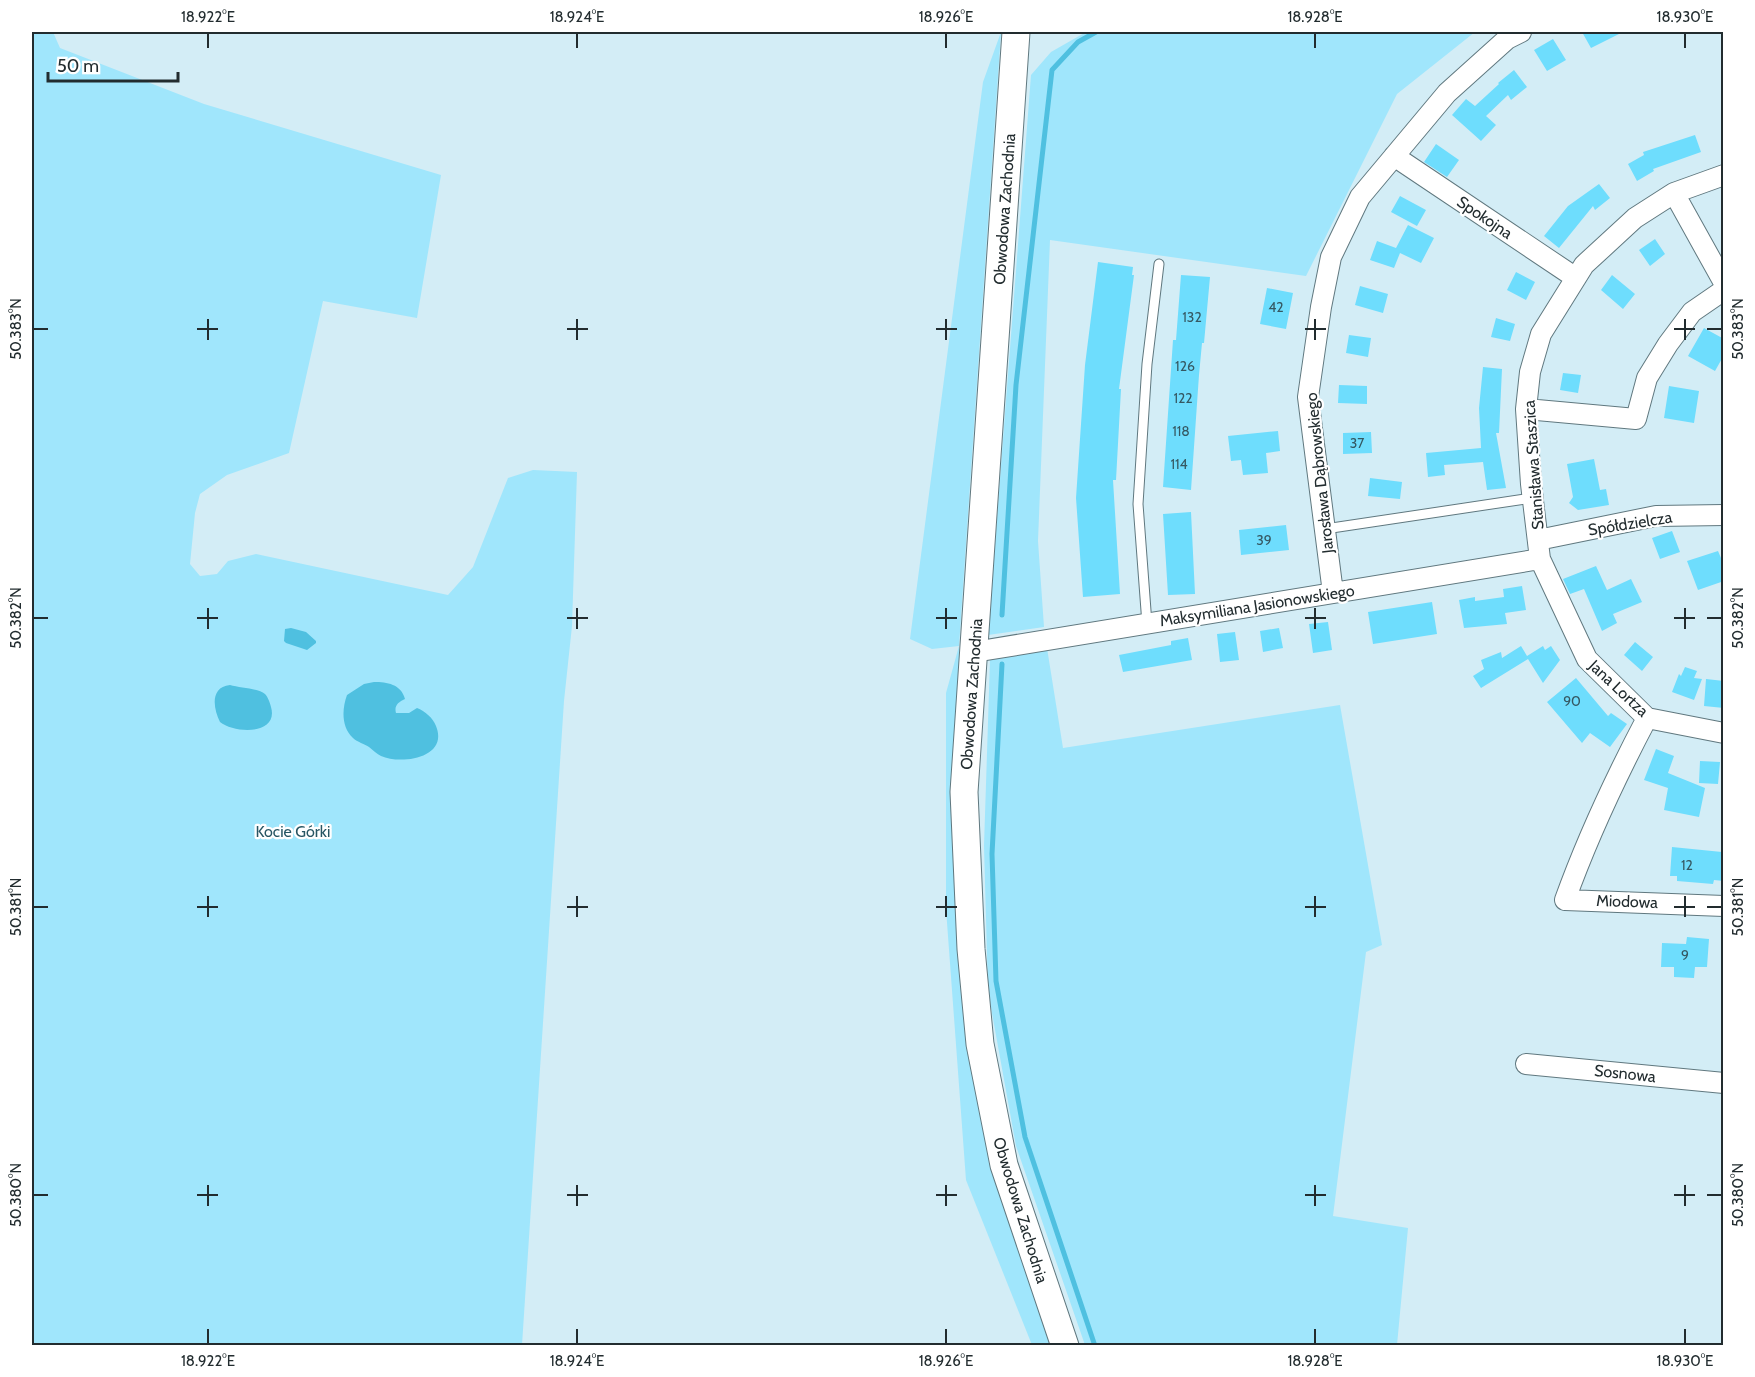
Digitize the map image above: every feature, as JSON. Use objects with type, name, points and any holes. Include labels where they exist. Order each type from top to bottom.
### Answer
[{"type":"main road","name":"Obwodowa Zachodnia","points":[[1016,32],[964,792],[971,949],[980,1044],[1004,1165],[1065,1346]]},
{"type":"street","name":"Jarosława Dąbrowskiego","points":[[1333,593],[1308,397],[1331,257],[1360,197],[1447,93],[1507,39],[1521,32]]},
{"type":"street","name":"Spokojna","points":[[1395,156],[1576,278]]},
{"type":"street","name":"Stanisława Staszica","points":[[1539,550],[1532,498],[1526,409],[1530,372],[1541,334],[1584,265],[1635,218],[1674,193],[1724,175]]},
{"type":"street","points":[[1674,193],[1724,283]]},
{"type":"street","points":[[1526,409],[1636,419],[1647,378],[1668,344],[1692,312],[1724,290]]},
{"type":"street","name":"Spółdzielcza","points":[[1539,550],[1656,516],[1724,514]]},
{"type":"street","name":"Maksymiliana Jasionowskiego","points":[[974,652],[1333,593],[1539,550]]},
{"type":"street","name":"Jana Lortza","points":[[1539,550],[1587,659],[1647,718],[1724,733]]},
{"type":"street","name":"Miodowa","points":[[1647,718],[1614,781],[1580,858],[1565,900],[1724,906]]},
{"type":"street","name":"Sosnowa","points":[[1527,1064],[1724,1083]]},
{"type":"lane","points":[[1147,624],[1138,504],[1147,364],[1159,264]]},
{"type":"lane","points":[[1325,529],[1532,498]]},
{"type":"green space","name":"Kocie Górki","points":[[32,32],[53,32],[60,48],[204,104],[441,175],[417,318],[323,301],[289,453],[227,475],[200,494],[195,513],[190,564],[200,576],[217,574],[228,561],[256,554],[448,595],[473,567],[508,478],[533,470],[577,472],[572,626],[564,701],[522,1345],[32,1345]]},
{"type":"green space","points":[[1001,32],[959,646],[932,649],[910,639],[983,82]]},
{"type":"green space","points":[[1086,32],[1475,32],[1397,94],[1306,276],[1050,240],[1038,541],[1044,627],[988,635],[1031,75],[1051,52]]},
{"type":"green space","points":[[959,646],[962,689],[954,856],[975,1092],[1016,1242],[1054,1345],[1032,1345],[966,1180],[946,909],[946,693]]},
{"type":"green space","points":[[1047,648],[1063,748],[1340,705],[1382,945],[1366,952],[1333,1216],[1408,1228],[1397,1345],[1085,1345],[1016,1146],[988,991],[984,846],[990,660]]},
{"type":"shaded area","points":[[291,628],[306,632],[316,643],[307,650],[286,643],[284,641],[285,629]]},
{"type":"shaded area","points":[[388,683],[397,687],[403,694],[405,699],[397,704],[396,713],[409,713],[417,708],[433,720],[438,737],[436,745],[430,752],[411,759],[390,759],[349,734],[344,718],[347,695],[364,684]]},
{"type":"shaded area","points":[[230,685],[253,689],[265,694],[271,707],[272,716],[269,723],[254,730],[245,730],[235,729],[220,722],[215,705],[216,694]]},
{"type":"building","points":[[1582,32],[1623,32],[1591,48]]},
{"type":"building","points":[[1553,39],[1566,60],[1547,71],[1534,50]]},
{"type":"building","points":[[1514,70],[1527,87],[1511,100],[1508,95],[1486,116],[1496,125],[1481,141],[1452,115],[1466,99],[1475,106]]},
{"type":"building","points":[[1695,135],[1701,152],[1653,169],[1654,171],[1637,181],[1628,164],[1644,155],[1643,152]]},
{"type":"building","points":[[1436,144],[1459,160],[1447,177],[1424,162]]},
{"type":"building","points":[[1599,184],[1610,198],[1595,210],[1593,206],[1559,248],[1544,236],[1568,206]]},
{"type":"building","points":[[1400,196],[1426,210],[1417,226],[1391,212]]},
{"type":"building","points":[[1408,225],[1434,238],[1421,263],[1400,253],[1394,268],[1370,260],[1377,241],[1396,248]]},
{"type":"building","points":[[1655,239],[1665,254],[1650,266],[1639,250]]},
{"type":"building","points":[[1098,262],[1133,267],[1132,275],[1134,275],[1119,389],[1121,389],[1116,480],[1113,480],[1120,594],[1083,597],[1076,498],[1085,365]]},
{"type":"building","points":[[1516,272],[1535,282],[1526,300],[1507,290]]},
{"type":"building","points":[[1181,275],[1210,277],[1199,375],[1191,490],[1163,487],[1173,340],[1176,340]]},
{"type":"building","points":[[1612,275],[1635,294],[1623,309],[1601,290]]},
{"type":"building","points":[[1360,286],[1388,294],[1383,313],[1355,305]]},
{"type":"building","points":[[1267,288],[1293,293],[1286,329],[1260,324]]},
{"type":"building","points":[[1496,318],[1515,324],[1510,341],[1491,337]]},
{"type":"building","points":[[1704,328],[1724,339],[1724,355],[1715,371],[1688,356]]},
{"type":"building","points":[[1349,335],[1371,338],[1368,357],[1346,353]]},
{"type":"building","points":[[1483,367],[1502,369],[1499,433],[1496,433],[1506,488],[1487,490],[1483,462],[1444,465],[1445,475],[1428,477],[1426,453],[1481,448],[1479,408]]},
{"type":"building","points":[[1563,373],[1581,375],[1578,393],[1560,390]]},
{"type":"building","points":[[1339,385],[1367,386],[1367,404],[1338,403]]},
{"type":"building","points":[[1669,386],[1699,391],[1694,423],[1664,418]]},
{"type":"building","points":[[1278,431],[1280,451],[1266,453],[1268,473],[1243,475],[1241,460],[1231,461],[1228,436]]},
{"type":"building","points":[[1371,432],[1372,453],[1343,454],[1343,433]]},
{"type":"building","points":[[1594,459],[1600,490],[1606,489],[1609,505],[1578,510],[1569,503],[1573,497],[1567,464]]},
{"type":"building","points":[[1370,478],[1402,482],[1400,499],[1368,496]]},
{"type":"building","points":[[1191,512],[1195,594],[1168,595],[1163,514]]},
{"type":"building","points":[[1286,525],[1289,550],[1241,555],[1239,530]]},
{"type":"building","points":[[1672,531],[1680,552],[1660,559],[1652,538]]},
{"type":"building","points":[[1718,551],[1724,565],[1724,581],[1698,590],[1687,561]]},
{"type":"building","points":[[1596,566],[1607,590],[1631,579],[1642,602],[1613,614],[1617,623],[1602,631],[1584,589],[1570,594],[1563,579]]},
{"type":"building","points":[[1522,586],[1526,610],[1505,613],[1507,624],[1464,628],[1459,600],[1475,597],[1475,601],[1504,597],[1503,589]]},
{"type":"building","points":[[1432,602],[1437,634],[1373,644],[1368,612]]},
{"type":"building","points":[[1328,622],[1332,650],[1313,653],[1309,624]]},
{"type":"building","points":[[1279,628],[1283,648],[1263,652],[1260,631]]},
{"type":"building","points":[[1235,632],[1239,660],[1220,662],[1217,634]]},
{"type":"building","points":[[1188,638],[1192,660],[1123,672],[1119,655],[1171,645],[1171,641]]},
{"type":"building","points":[[1635,642],[1653,657],[1642,671],[1624,655]]},
{"type":"building","points":[[1521,646],[1527,656],[1543,646],[1545,650],[1551,646],[1560,660],[1543,683],[1528,659],[1481,688],[1473,676],[1484,669],[1481,660],[1501,652],[1502,658]]},
{"type":"building","points":[[1685,667],[1697,671],[1694,678],[1702,679],[1694,700],[1672,692],[1679,674],[1681,676]]},
{"type":"building","points":[[1576,678],[1608,716],[1611,713],[1627,724],[1610,747],[1590,733],[1582,743],[1547,702]]},
{"type":"building","points":[[1706,679],[1724,681],[1724,708],[1704,706]]},
{"type":"building","points":[[1656,749],[1674,756],[1668,773],[1705,788],[1699,817],[1664,810],[1668,788],[1644,780]]},
{"type":"building","points":[[1700,761],[1720,762],[1718,784],[1699,783]]},
{"type":"building","points":[[1672,847],[1722,852],[1724,881],[1714,880],[1713,884],[1677,881],[1677,876],[1670,876]]},
{"type":"building","points":[[1687,937],[1709,939],[1707,967],[1695,967],[1694,978],[1674,977],[1674,967],[1661,967],[1662,943],[1686,944]]},
{"type":"waterway","points":[[1002,615],[1016,385],[1052,70],[1078,42],[1096,32]]},
{"type":"waterway","points":[[1002,664],[992,854],[996,981],[1025,1137],[1095,1346]]}]
